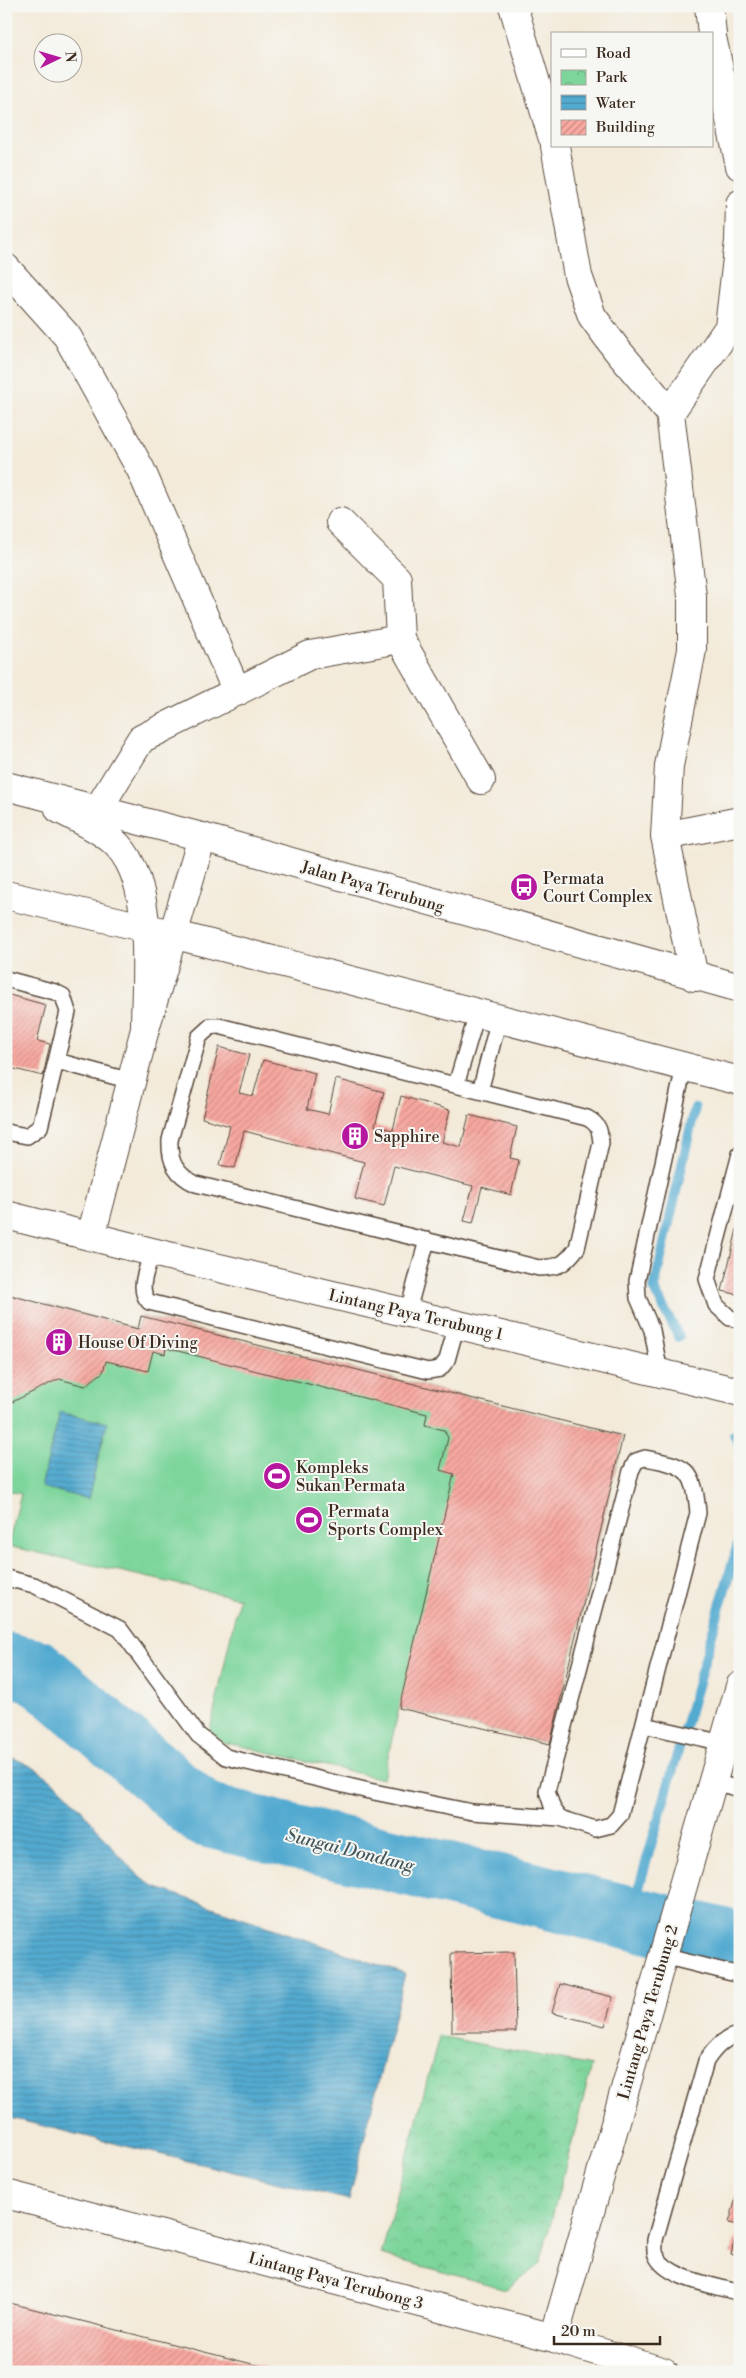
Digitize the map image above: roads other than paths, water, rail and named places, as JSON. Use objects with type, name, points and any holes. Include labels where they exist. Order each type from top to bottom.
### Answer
[{"type":"street","points":[[514,6],[551,133]]},
{"type":"street","points":[[708,6],[711,32]]},
{"type":"street","points":[[714,45],[740,166]]},
{"type":"street","points":[[555,148],[578,276],[592,316],[617,350],[670,413],[692,596],[692,650],[670,766],[665,836],[694,977]]},
{"type":"street","points":[[670,413],[734,326],[740,204]]},
{"type":"street","points":[[6,268],[67,336],[141,470],[237,692]]},
{"type":"street","points":[[340,522],[397,579],[400,639],[481,780]]},
{"type":"street","points":[[98,809],[141,740],[310,655],[400,639]]},
{"type":"street","points":[[15,788],[75,817],[112,840],[126,857],[136,876],[146,928],[145,1029]]},
{"type":"street","name":"Jalan Paya Terubung","points":[[15,788],[202,837],[694,977],[740,988]]},
{"type":"street","points":[[665,836],[740,821]]},
{"type":"street","points":[[91,1236],[145,1029],[202,837]]},
{"type":"street","points":[[6,895],[172,934],[740,1081]]},
{"type":"street","name":"Lintang Paya Terubung 1","points":[[6,1215],[152,1252],[740,1392]]},
{"type":"street","name":"Lintang Paya Terubung 2","points":[[554,2338],[712,1782],[710,1740],[740,1686]]},
{"type":"street","name":"Lintang Paya Terubong 3","points":[[6,2194],[554,2338],[664,2372]]},
{"type":"lane","points":[[6,980],[55,992],[63,996],[68,1012],[40,1127],[27,1136],[6,1132]]},
{"type":"lane","points":[[456,1085],[488,1016]]},
{"type":"lane","points":[[480,1091],[488,1016]]},
{"type":"lane","points":[[210,1026],[219,1026],[456,1085],[587,1118],[596,1122],[600,1132],[601,1143],[577,1248],[566,1262],[554,1268],[539,1268],[196,1184],[183,1178],[174,1167],[169,1154],[170,1140],[199,1037],[210,1026]]},
{"type":"lane","points":[[57,1061],[131,1081]]},
{"type":"lane","points":[[660,1373],[652,1330],[638,1298],[637,1281],[684,1068]]},
{"type":"lane","points":[[740,1154],[707,1280],[716,1305],[730,1318],[740,1320]]},
{"type":"lane","points":[[408,1312],[427,1240]]},
{"type":"lane","points":[[152,1252],[142,1289],[144,1298],[149,1302],[428,1371],[440,1369],[447,1360],[457,1324]]},
{"type":"lane","points":[[6,1578],[34,1585],[120,1629],[198,1735],[226,1756],[369,1791],[472,1812],[560,1818],[596,1829],[611,1826],[620,1815],[698,1513],[696,1492],[687,1472],[676,1464],[645,1458],[636,1461],[631,1471],[547,1791],[552,1809],[560,1818]]},
{"type":"lane","points":[[644,1725],[710,1740]]},
{"type":"lane","points":[[712,1782],[740,1789]]},
{"type":"lane","points":[[663,1956],[740,1975]]},
{"type":"lane","points":[[740,2035],[734,2035],[716,2047],[706,2061],[655,2240],[655,2254],[663,2265],[679,2276],[740,2292]]},
{"type":"water","points":[[60,1412],[107,1423],[88,1499],[41,1487]]},
{"type":"water","points":[[6,1756],[30,1766],[51,1779],[69,1795],[116,1852],[152,1886],[405,1974],[349,2200],[6,2117]]},
{"type":"waterway","points":[[679,1337],[654,1289],[695,1108]]},
{"type":"waterway","points":[[734,1435],[740,1445]]},
{"type":"waterway","points":[[630,1918],[740,1537]]},
{"type":"waterway","name":"Sungai Dondang","points":[[6,1664],[36,1671],[204,1815],[740,1944]]},
{"type":"place","name":"Permata Court Complex","points":[[524,887]]},
{"type":"place","name":"Sapphire","points":[[355,1136]]},
{"type":"place","name":"House Of Diving","points":[[59,1342]]},
{"type":"place","name":"Kompleks Sukan Permata","points":[[277,1476]]},
{"type":"place","name":"Permata Sports Complex","points":[[309,1520]]}]
